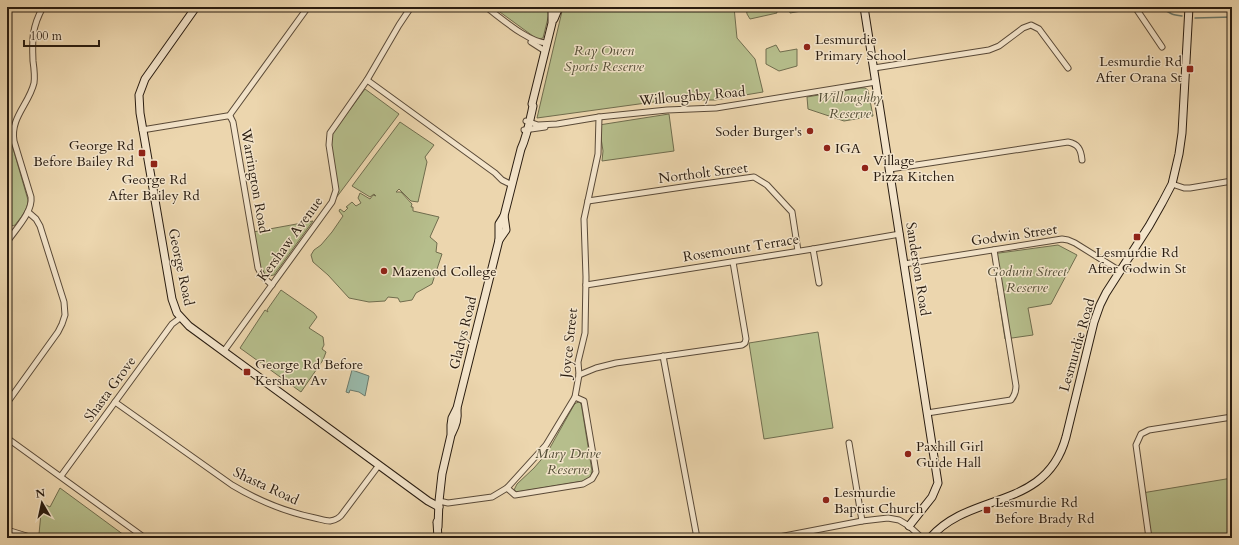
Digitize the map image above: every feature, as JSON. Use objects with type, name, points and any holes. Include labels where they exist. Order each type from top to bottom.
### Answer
[{"type":"street","points":[[7,242],[32,204],[14,141],[13,132],[16,118],[34,83],[32,36],[35,23],[43,7]]},
{"type":"street","name":"George Road","points":[[196,7],[142,84],[139,101],[142,130],[173,304],[180,318],[189,326],[426,499],[437,503]]},
{"type":"street","points":[[229,116],[308,7]]},
{"type":"street","name":"Kershaw Avenue","points":[[224,351],[334,198],[336,190],[329,136],[367,80],[398,25],[411,7]]},
{"type":"street","points":[[486,7],[526,36],[539,43],[547,43]]},
{"type":"street","name":"Gladys Road","points":[[552,7],[552,23]]},
{"type":"street","name":"Gladys Road","points":[[438,538],[438,485],[442,474],[450,435],[456,426],[458,418],[457,408],[499,240],[499,224],[504,216],[524,142],[527,122],[533,106],[532,104],[552,23],[559,7]]},
{"type":"street","name":"Sanderson Road","points":[[864,7],[938,483],[932,497],[909,526]]},
{"type":"street","points":[[1135,7],[1162,47]]},
{"type":"street","name":"Lesmurdie Road","points":[[930,538],[939,528],[959,516],[1028,488],[1040,480],[1061,453],[1094,322],[1100,304],[1156,215],[1172,184],[1182,133],[1188,7]]},
{"type":"street","points":[[874,68],[989,50],[999,46],[1023,28],[1030,25],[1039,29],[1068,68]]},
{"type":"street","points":[[526,36],[529,40],[545,51]]},
{"type":"street","points":[[367,80],[500,178],[512,185]]},
{"type":"street","name":"Willoughby Road","points":[[527,122],[538,125],[557,124],[599,117],[666,110],[716,108],[876,82]]},
{"type":"street","name":"Warrington Road","points":[[142,130],[229,116],[233,122],[258,268],[272,285]]},
{"type":"street","name":"Joyce Street","points":[[437,503],[492,497],[507,488],[546,445],[575,397],[579,375],[578,362],[584,333],[586,285],[584,219],[598,154],[599,117]]},
{"type":"street","name":"Willoughby Road","points":[[525,130],[557,124]]},
{"type":"street","points":[[890,169],[1068,142],[1076,144],[1082,152],[1082,160]]},
{"type":"street","points":[[495,173],[505,178],[514,177]]},
{"type":"street","name":"Northolt Street","points":[[588,201],[696,184],[754,177],[767,185],[792,212],[798,251]]},
{"type":"street","points":[[1172,184],[1184,188],[1190,188],[1232,181]]},
{"type":"street","points":[[7,403],[58,332],[65,315],[64,299],[40,226],[36,219],[28,212]]},
{"type":"street","name":"Rosemount Terrace","points":[[586,285],[900,234]]},
{"type":"street","name":"Godwin Street","points":[[904,264],[1062,239],[1075,242],[1120,271]]},
{"type":"street","points":[[814,249],[819,283]]},
{"type":"street","points":[[927,413],[1011,400],[1016,392],[994,250]]},
{"type":"street","points":[[579,375],[604,366],[742,345],[745,343],[746,339],[733,262]]},
{"type":"street","name":"Shasta Grove","points":[[61,476],[172,324],[180,318]]},
{"type":"street","points":[[663,356],[697,538]]},
{"type":"street","points":[[507,488],[515,495],[583,484],[592,479],[596,472],[584,401],[575,397]]},
{"type":"street","name":"Shasta Road","points":[[116,402],[232,485],[246,493],[277,507],[326,521],[338,518],[343,514],[379,464]]},
{"type":"street","points":[[1149,538],[1136,445],[1141,434],[1149,430],[1232,416]]},
{"type":"street","points":[[7,438],[145,538]]},
{"type":"street","points":[[849,443],[862,521]]},
{"type":"street","points":[[774,538],[794,536],[862,521],[894,518],[909,526],[922,538]]},
{"type":"street","points":[[7,530],[33,538]]},
{"type":"green space","points":[[493,7],[549,7],[549,14],[543,38],[537,39]]},
{"type":"green space","name":"Ray Owen Sports Reserve","points":[[563,7],[734,7],[737,38],[755,59],[763,92],[715,100],[668,100],[537,118]]},
{"type":"green space","points":[[746,7],[788,7],[776,9],[777,13],[750,19],[747,14]]},
{"type":"green space","points":[[789,7],[813,7],[813,9],[790,13]]},
{"type":"green space","points":[[776,45],[780,52],[797,49],[797,66],[779,71],[766,64],[766,49]]},
{"type":"green space","name":"Willoughby Reserve","points":[[865,88],[868,90],[873,116],[844,121],[808,109],[807,97]]},
{"type":"green space","points":[[365,89],[399,114],[336,198],[329,138]]},
{"type":"green space","points":[[669,114],[674,151],[602,161],[603,151],[599,125]]},
{"type":"green space","points":[[400,122],[434,145],[425,157],[427,162],[418,202],[411,201],[399,189],[396,192],[401,192],[412,204],[411,207],[413,207],[413,211],[439,217],[430,237],[437,243],[436,252],[442,254],[432,284],[416,293],[412,300],[400,302],[398,298],[388,297],[385,301],[369,302],[349,298],[328,275],[313,262],[311,255],[332,232],[343,216],[339,211],[340,209],[344,212],[348,208],[346,207],[352,202],[356,206],[361,203],[358,198],[360,193],[370,199],[373,195],[376,196],[374,194],[370,197],[352,186]]},
{"type":"green space","points":[[7,136],[10,138],[28,200],[24,213],[13,226],[7,222]]},
{"type":"green space","points":[[313,221],[274,275],[269,276],[268,278],[266,277],[259,265],[253,232]]},
{"type":"green space","name":"Godwin Street Reserve","points":[[1058,245],[1077,255],[1051,304],[1028,308],[1033,335],[1005,339],[992,254]]},
{"type":"green space","points":[[281,290],[314,313],[317,317],[309,328],[323,337],[324,345],[322,349],[326,352],[323,360],[301,392],[240,348],[265,310],[268,312],[267,310]]},
{"type":"green space","points":[[818,332],[833,428],[764,439],[749,343]]},
{"type":"green space","name":"Mary Drive Reserve","points":[[579,402],[582,409],[592,471],[591,476],[584,481],[517,492],[514,490],[517,484],[547,453],[574,405]]},
{"type":"green space","points":[[1232,478],[1232,538],[1149,538],[1142,493]]},
{"type":"green space","points":[[60,488],[128,538],[56,538],[39,534],[42,503],[50,507]]},
{"type":"shaded area","points":[[352,370],[369,376],[365,396],[359,392],[350,390],[349,393],[346,392]]},
{"type":"waterway","points":[[1163,7],[1171,14],[1182,16]]},
{"type":"waterway","points":[[1195,18],[1232,17]]},
{"type":"place","name":"Lesmurdie Primary School","points":[[807,47]]},
{"type":"place","name":"Lesmurdie Rd After Orana St","points":[[1190,69]]},
{"type":"place","name":"Soder Burger's","points":[[810,131]]},
{"type":"place","name":"IGA","points":[[827,148]]},
{"type":"place","name":"George Rd Before Bailey Rd","points":[[142,153]]},
{"type":"place","name":"George Rd After Bailey Rd","points":[[154,164]]},
{"type":"place","name":"Village Pizza Kitchen","points":[[865,168]]},
{"type":"place","name":"Lesmurdie Rd After Godwin St","points":[[1137,237]]},
{"type":"place","name":"Mazenod College","points":[[384,271]]},
{"type":"place","name":"George Rd Before Kershaw Av","points":[[247,372]]},
{"type":"place","name":"Paxhill Girl Guide Hall","points":[[908,454]]},
{"type":"place","name":"Lesmurdie Baptist Church","points":[[826,500]]},
{"type":"place","name":"Lesmurdie Rd Before Brady Rd","points":[[987,510]]}]
